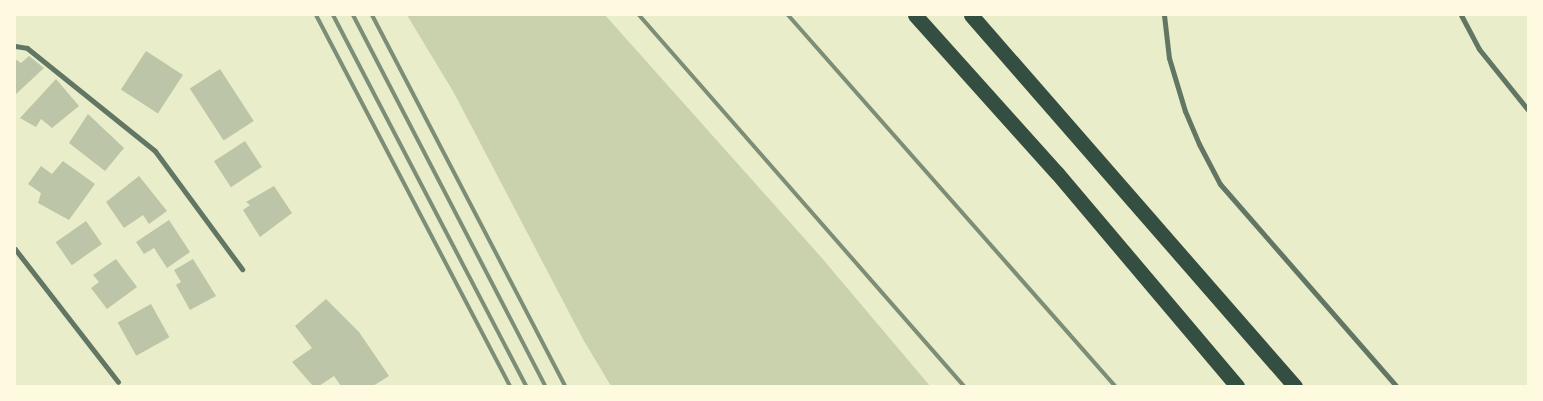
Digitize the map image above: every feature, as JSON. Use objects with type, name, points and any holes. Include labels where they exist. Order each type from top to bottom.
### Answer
[{"type":"highway","points":[[915,15],[1057,173],[1237,386]]},
{"type":"highway","points":[[971,15],[1295,386]]},
{"type":"street","points":[[1164,15],[1169,58],[1185,111],[1198,144],[1220,184],[1396,386]]},
{"type":"street","points":[[1461,15],[1479,49],[1528,110]]},
{"type":"street","points":[[15,46],[27,48],[155,151],[242,270]]},
{"type":"street","points":[[15,249],[118,382]]},
{"type":"green space","points":[[407,15],[605,15],[821,257],[930,386],[611,386],[584,341],[454,93]]},
{"type":"building","points":[[146,51],[183,75],[158,114],[121,90]]},
{"type":"building","points":[[29,56],[44,68],[16,94],[15,59],[21,63]]},
{"type":"building","points":[[220,69],[254,121],[224,141],[190,89]]},
{"type":"building","points":[[56,79],[79,106],[52,128],[41,119],[36,127],[20,118]]},
{"type":"building","points":[[88,114],[124,148],[105,171],[69,143]]},
{"type":"building","points":[[245,141],[262,167],[231,187],[214,161]]},
{"type":"building","points":[[63,161],[95,184],[69,220],[38,203],[41,193],[28,184],[41,166],[52,174]]},
{"type":"building","points":[[139,176],[167,211],[149,224],[143,215],[124,228],[106,202]]},
{"type":"building","points":[[274,186],[292,213],[260,237],[243,210],[250,205],[246,202]]},
{"type":"building","points":[[169,220],[190,252],[167,268],[154,248],[144,254],[136,242]]},
{"type":"building","points":[[86,221],[102,244],[72,265],[56,242]]},
{"type":"building","points":[[116,259],[137,287],[107,309],[91,288],[99,282],[93,275]]},
{"type":"building","points":[[193,259],[216,296],[190,310],[176,285],[181,282],[174,270]]},
{"type":"building","points":[[326,299],[359,332],[389,376],[373,386],[341,386],[334,376],[319,386],[313,386],[292,362],[312,348],[295,326]]},
{"type":"building","points":[[151,304],[169,337],[136,356],[118,322]]},
{"type":"railway","points":[[316,15],[510,386]]},
{"type":"railway","points":[[333,15],[526,386]]},
{"type":"railway","points":[[353,15],[545,386]]},
{"type":"railway","points":[[372,15],[565,386]]},
{"type":"railway","points":[[639,15],[964,386]]},
{"type":"railway","points":[[788,15],[1115,386]]}]
